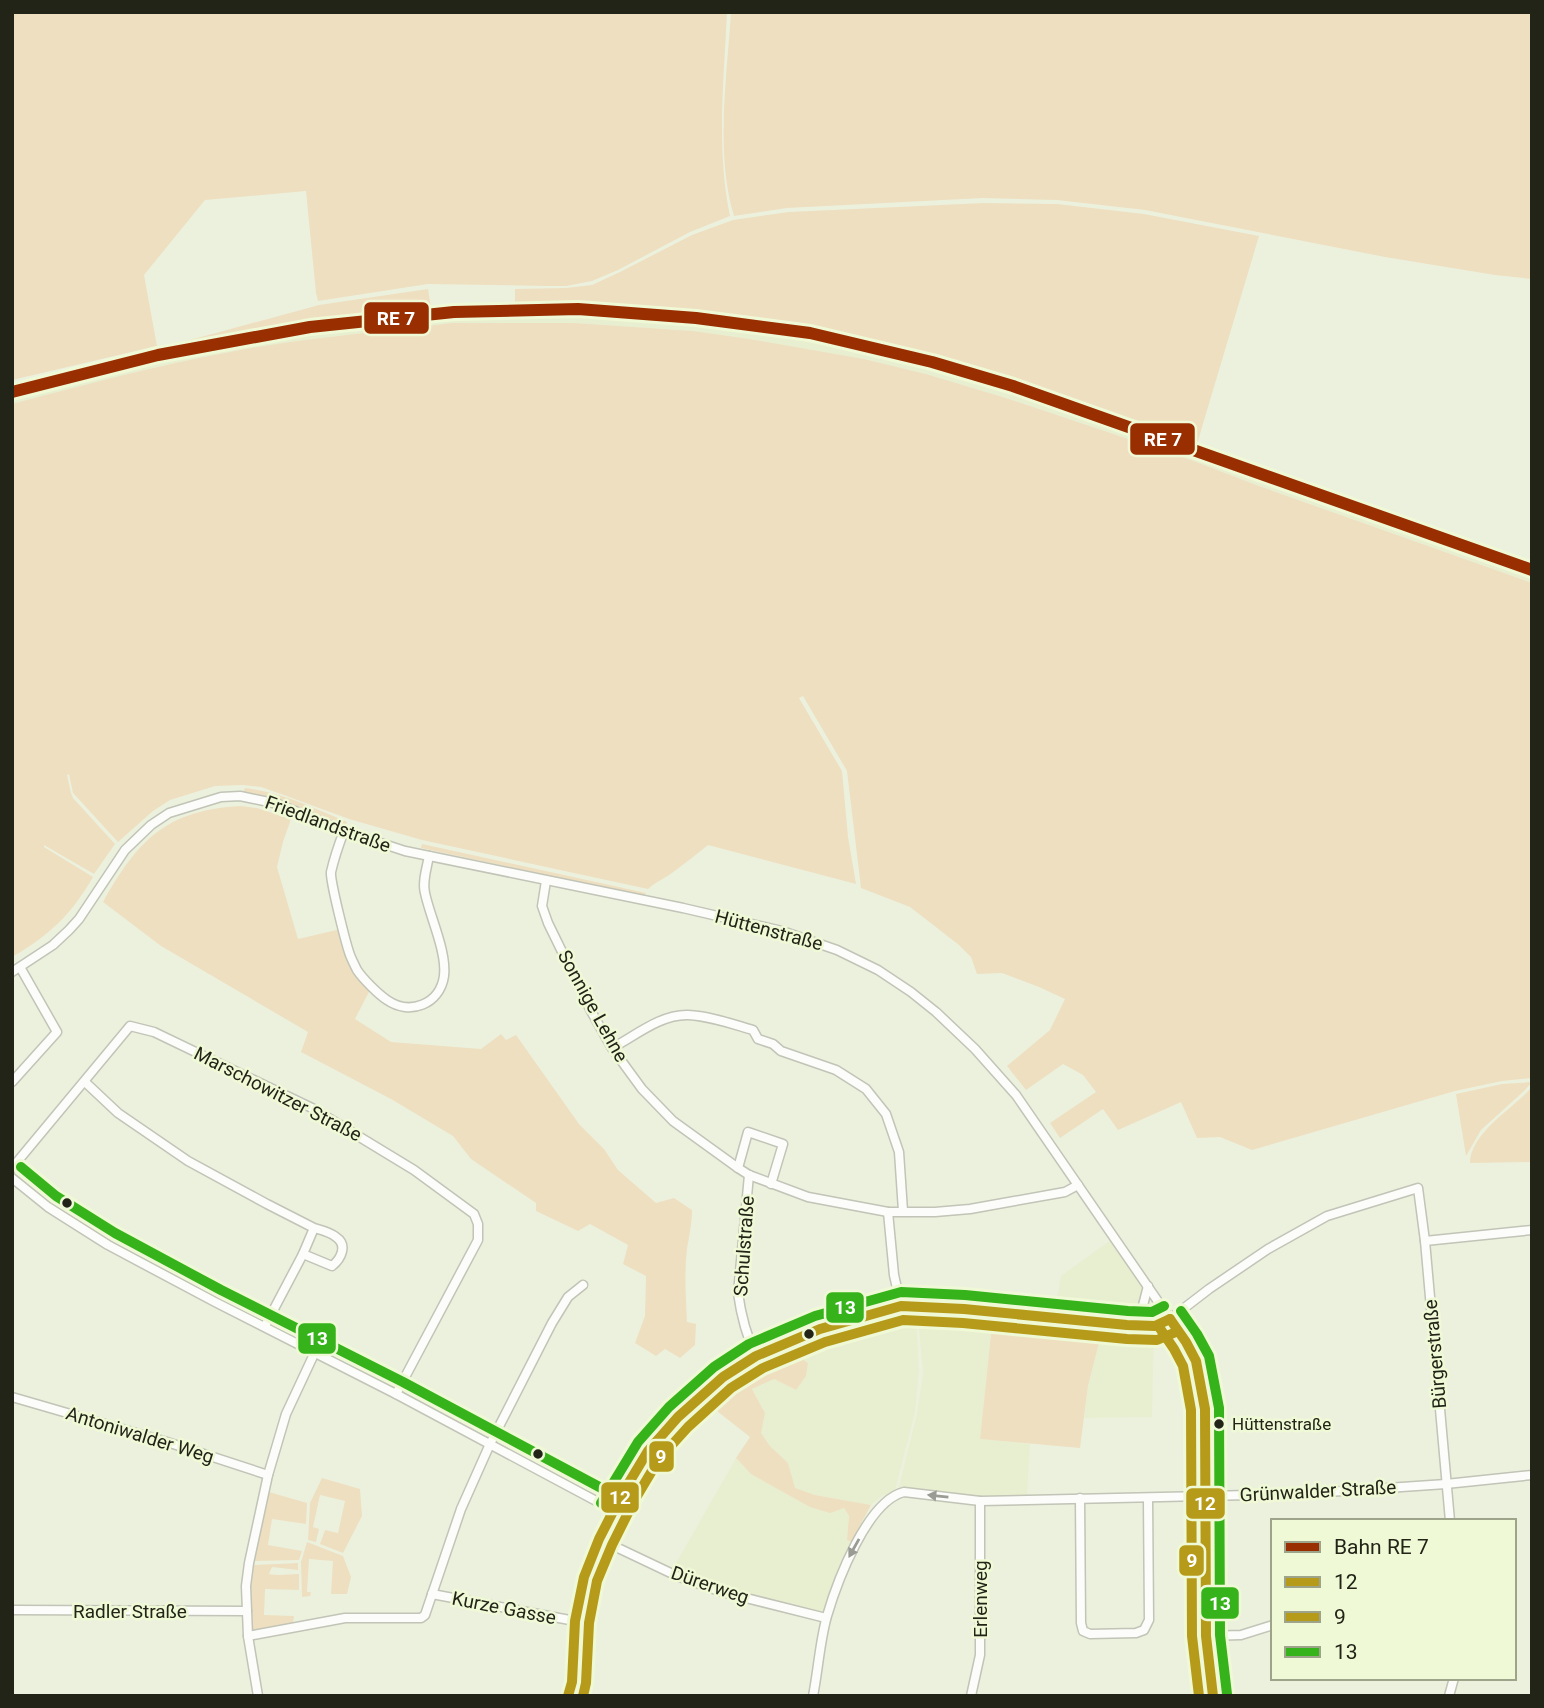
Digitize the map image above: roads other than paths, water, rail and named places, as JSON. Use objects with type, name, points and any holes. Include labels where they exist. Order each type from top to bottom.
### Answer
[{"type":"street","name":"Friedlandstraße","points":[[16,970],[53,945],[69,930],[125,850],[151,825],[169,813],[221,797],[240,796],[278,804],[344,831],[405,851],[546,881]]},
{"type":"street","points":[[344,831],[331,874],[350,956],[358,971],[387,1001],[415,1008],[431,1001],[440,989],[444,976],[438,937],[424,890],[429,856]]},
{"type":"street","name":"Sonnige Lehne","points":[[546,881],[542,906],[548,923],[612,1048],[642,1090],[673,1121],[749,1175],[808,1197],[888,1212],[970,1209],[1065,1192],[1078,1185]]},
{"type":"street","name":"Hüttenstraße","points":[[546,881],[782,931],[837,950],[878,970],[928,1005],[977,1052],[1016,1095],[1186,1342],[1196,1361],[1205,1409],[1206,1636],[1213,1696]]},
{"type":"street","points":[[12,1082],[57,1032],[16,970]]},
{"type":"street","points":[[612,1048],[655,1024],[686,1015],[753,1030],[758,1039],[773,1044],[780,1051],[836,1070],[866,1089],[886,1114],[900,1152],[904,1211]]},
{"type":"street","name":"Marschowitzer Straße","points":[[12,1168],[130,1026],[154,1032],[312,1108],[414,1170],[474,1214],[478,1224],[478,1240],[396,1394]]},
{"type":"street","points":[[85,1082],[118,1113],[179,1155],[267,1205],[337,1237],[342,1242],[343,1250],[332,1266],[303,1254]]},
{"type":"street","points":[[738,1168],[748,1132],[783,1143],[771,1184]]},
{"type":"street","name":"Schulstraße","points":[[749,1175],[738,1293],[746,1335],[756,1356]]},
{"type":"street","points":[[12,1178],[48,1207],[108,1245],[613,1510]]},
{"type":"street","name":"Bürgerstraße","points":[[1170,1319],[1268,1249],[1327,1216],[1418,1188],[1450,1519]]},
{"type":"street","points":[[888,1212],[894,1275],[901,1306]]},
{"type":"street","points":[[265,1326],[314,1228]]},
{"type":"street","points":[[1425,1241],[1532,1230]]},
{"type":"street","points":[[248,1636],[345,1618],[421,1618],[425,1615],[461,1509],[490,1444],[552,1323],[568,1297],[583,1285]]},
{"type":"street","points":[[1133,1325],[1141,1313],[1148,1286]]},
{"type":"street","points":[[568,1696],[572,1682],[575,1621],[584,1577],[613,1510],[648,1451],[678,1417],[723,1377],[756,1356],[820,1329],[901,1306],[964,1308],[1133,1325],[1155,1326],[1170,1319]]},
{"type":"street","points":[[258,1696],[248,1636],[246,1586],[249,1563],[268,1475],[286,1414],[315,1352]]},
{"type":"street","name":"Antoniwalder Weg","points":[[12,1397],[167,1442],[268,1475]]},
{"type":"street","name":"Grünwalder Straße","points":[[826,1618],[851,1553],[873,1516],[895,1494],[904,1492],[980,1501],[1298,1494],[1532,1475]]},
{"type":"street","points":[[1080,1499],[1081,1623],[1083,1631],[1090,1634],[1136,1633],[1144,1630],[1149,1620],[1148,1498]]},
{"type":"street","name":"Erlenweg","points":[[971,1696],[980,1655],[980,1501]]},
{"type":"street","name":"Dürerweg","points":[[599,1539],[677,1576],[722,1592],[826,1618]]},
{"type":"street","name":"Kurze Gasse","points":[[432,1594],[575,1621]]},
{"type":"street","name":"Radler Straße","points":[[12,1610],[247,1611]]},
{"type":"street","points":[[813,1696],[826,1618]]},
{"type":"street","points":[[1206,1636],[1241,1635],[1271,1626]]},
{"type":"street","points":[[572,1682],[576,1696]]},
{"type":"place","name":"Hüttenstraße","points":[[1219,1424]]}]
